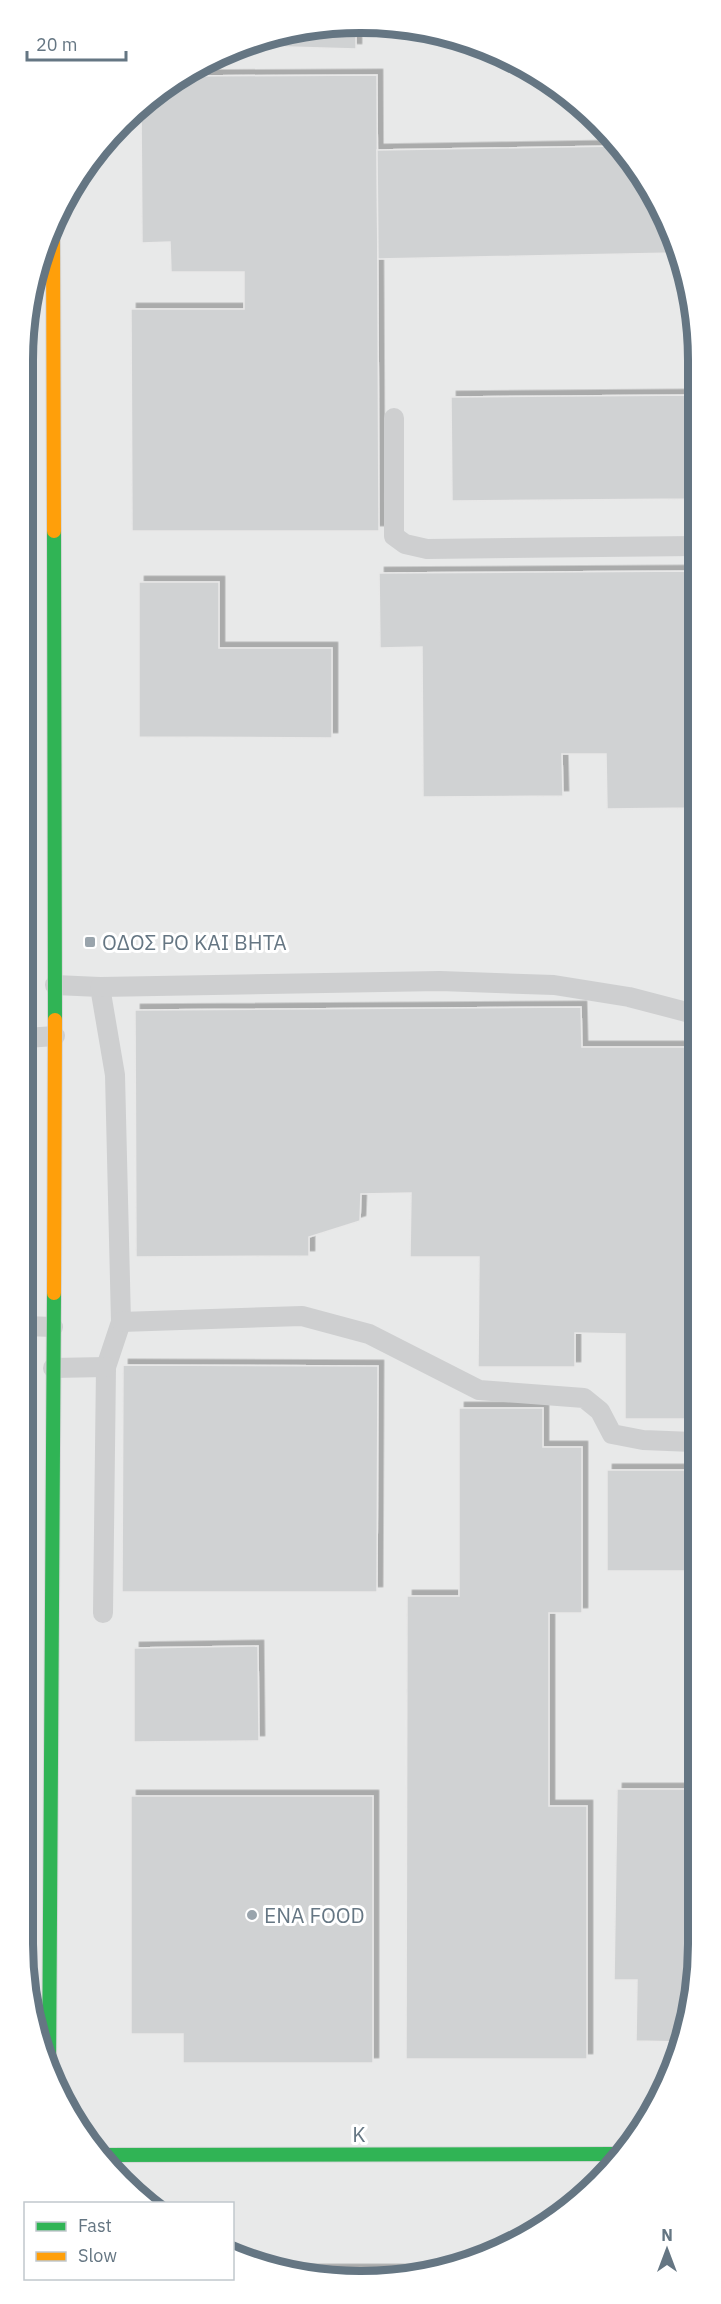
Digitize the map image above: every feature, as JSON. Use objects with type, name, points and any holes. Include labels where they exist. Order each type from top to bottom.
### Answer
[{"type":"street","points":[[49,2046],[55,1036],[53,247]]},
{"type":"street","name":"Κ","points":[[111,2155],[611,2154]]},
{"type":"lane","points":[[394,418],[394,536],[405,544],[428,549],[688,546]]},
{"type":"lane","points":[[55,985],[100,987],[440,981],[554,985],[629,997],[688,1012]]},
{"type":"lane","points":[[100,987],[115,1075],[121,1322],[106,1367],[103,1613]]},
{"type":"lane","points":[[33,1038],[55,1036]]},
{"type":"lane","points":[[121,1322],[302,1316],[369,1334],[479,1390],[584,1398],[600,1411],[612,1434],[643,1440],[688,1442]]},
{"type":"lane","points":[[33,1326],[53,1327]]},
{"type":"lane","points":[[53,1368],[106,1367]]},
{"type":"shaded area","points":[[360,33],[424,39],[466,50],[524,77],[576,114],[607,145],[633,179],[663,235],[677,276],[685,318],[688,360],[688,1944],[682,2007],[671,2049],[644,2107],[607,2159],[576,2190],[524,2227],[466,2254],[424,2265],[360,2271],[297,2265],[255,2254],[234,2246],[234,2202],[160,2202],[145,2190],[114,2159],[77,2107],[50,2049],[36,1986],[33,1944],[33,360],[39,297],[58,235],[88,179],[129,129],[179,88],[235,58],[297,39]]},
{"type":"building","points":[[356,33],[356,49],[267,46],[297,39]]},
{"type":"building","points":[[377,75],[379,531],[132,531],[131,309],[244,309],[244,272],[171,272],[170,242],[142,243],[141,118],[179,88],[199,76]]},
{"type":"building","points":[[608,146],[644,197],[670,253],[378,259],[377,150]]},
{"type":"building","points":[[688,395],[688,499],[452,501],[451,397]]},
{"type":"building","points":[[688,571],[688,808],[607,809],[606,754],[562,754],[563,796],[423,797],[422,647],[380,648],[379,573]]},
{"type":"building","points":[[139,582],[219,582],[219,648],[332,648],[332,738],[139,737]]},
{"type":"building","points":[[581,1007],[582,1047],[688,1047],[688,1419],[625,1419],[625,1334],[575,1333],[575,1367],[478,1367],[479,1257],[410,1257],[411,1193],[361,1194],[360,1221],[309,1237],[309,1256],[136,1257],[135,1010]]},
{"type":"building","points":[[123,1365],[378,1366],[377,1592],[122,1592]]},
{"type":"building","points":[[459,1408],[543,1408],[543,1447],[582,1447],[582,1613],[549,1613],[549,1806],[587,1806],[587,2059],[406,2059],[407,1596],[459,1596]]},
{"type":"building","points":[[607,1470],[688,1470],[688,1571],[607,1571]]},
{"type":"building","points":[[258,1646],[259,1741],[134,1742],[134,1648]]},
{"type":"building","points":[[617,1789],[688,1789],[687,1965],[682,2007],[673,2042],[636,2041],[637,1980],[614,1980]]},
{"type":"building","name":"ENA FOOD","points":[[131,1796],[373,1796],[373,2063],[183,2063],[183,2034],[131,2034]]},
{"type":"traffic: fast","points":[[54,531],[55,1020]]},
{"type":"traffic: fast","points":[[49,2046],[54,1293]]},
{"type":"traffic: fast","points":[[111,2155],[611,2154]]},
{"type":"traffic: slow","points":[[53,247],[54,531]]},
{"type":"traffic: slow","points":[[54,1293],[55,1020]]},
{"type":"place","name":"ΟΔΟΣ ΡΟ ΚΑΙ ΒΗΤΑ","points":[[90,942]]},
{"type":"place","name":"ENA FOOD","points":[[252,1915]]}]
